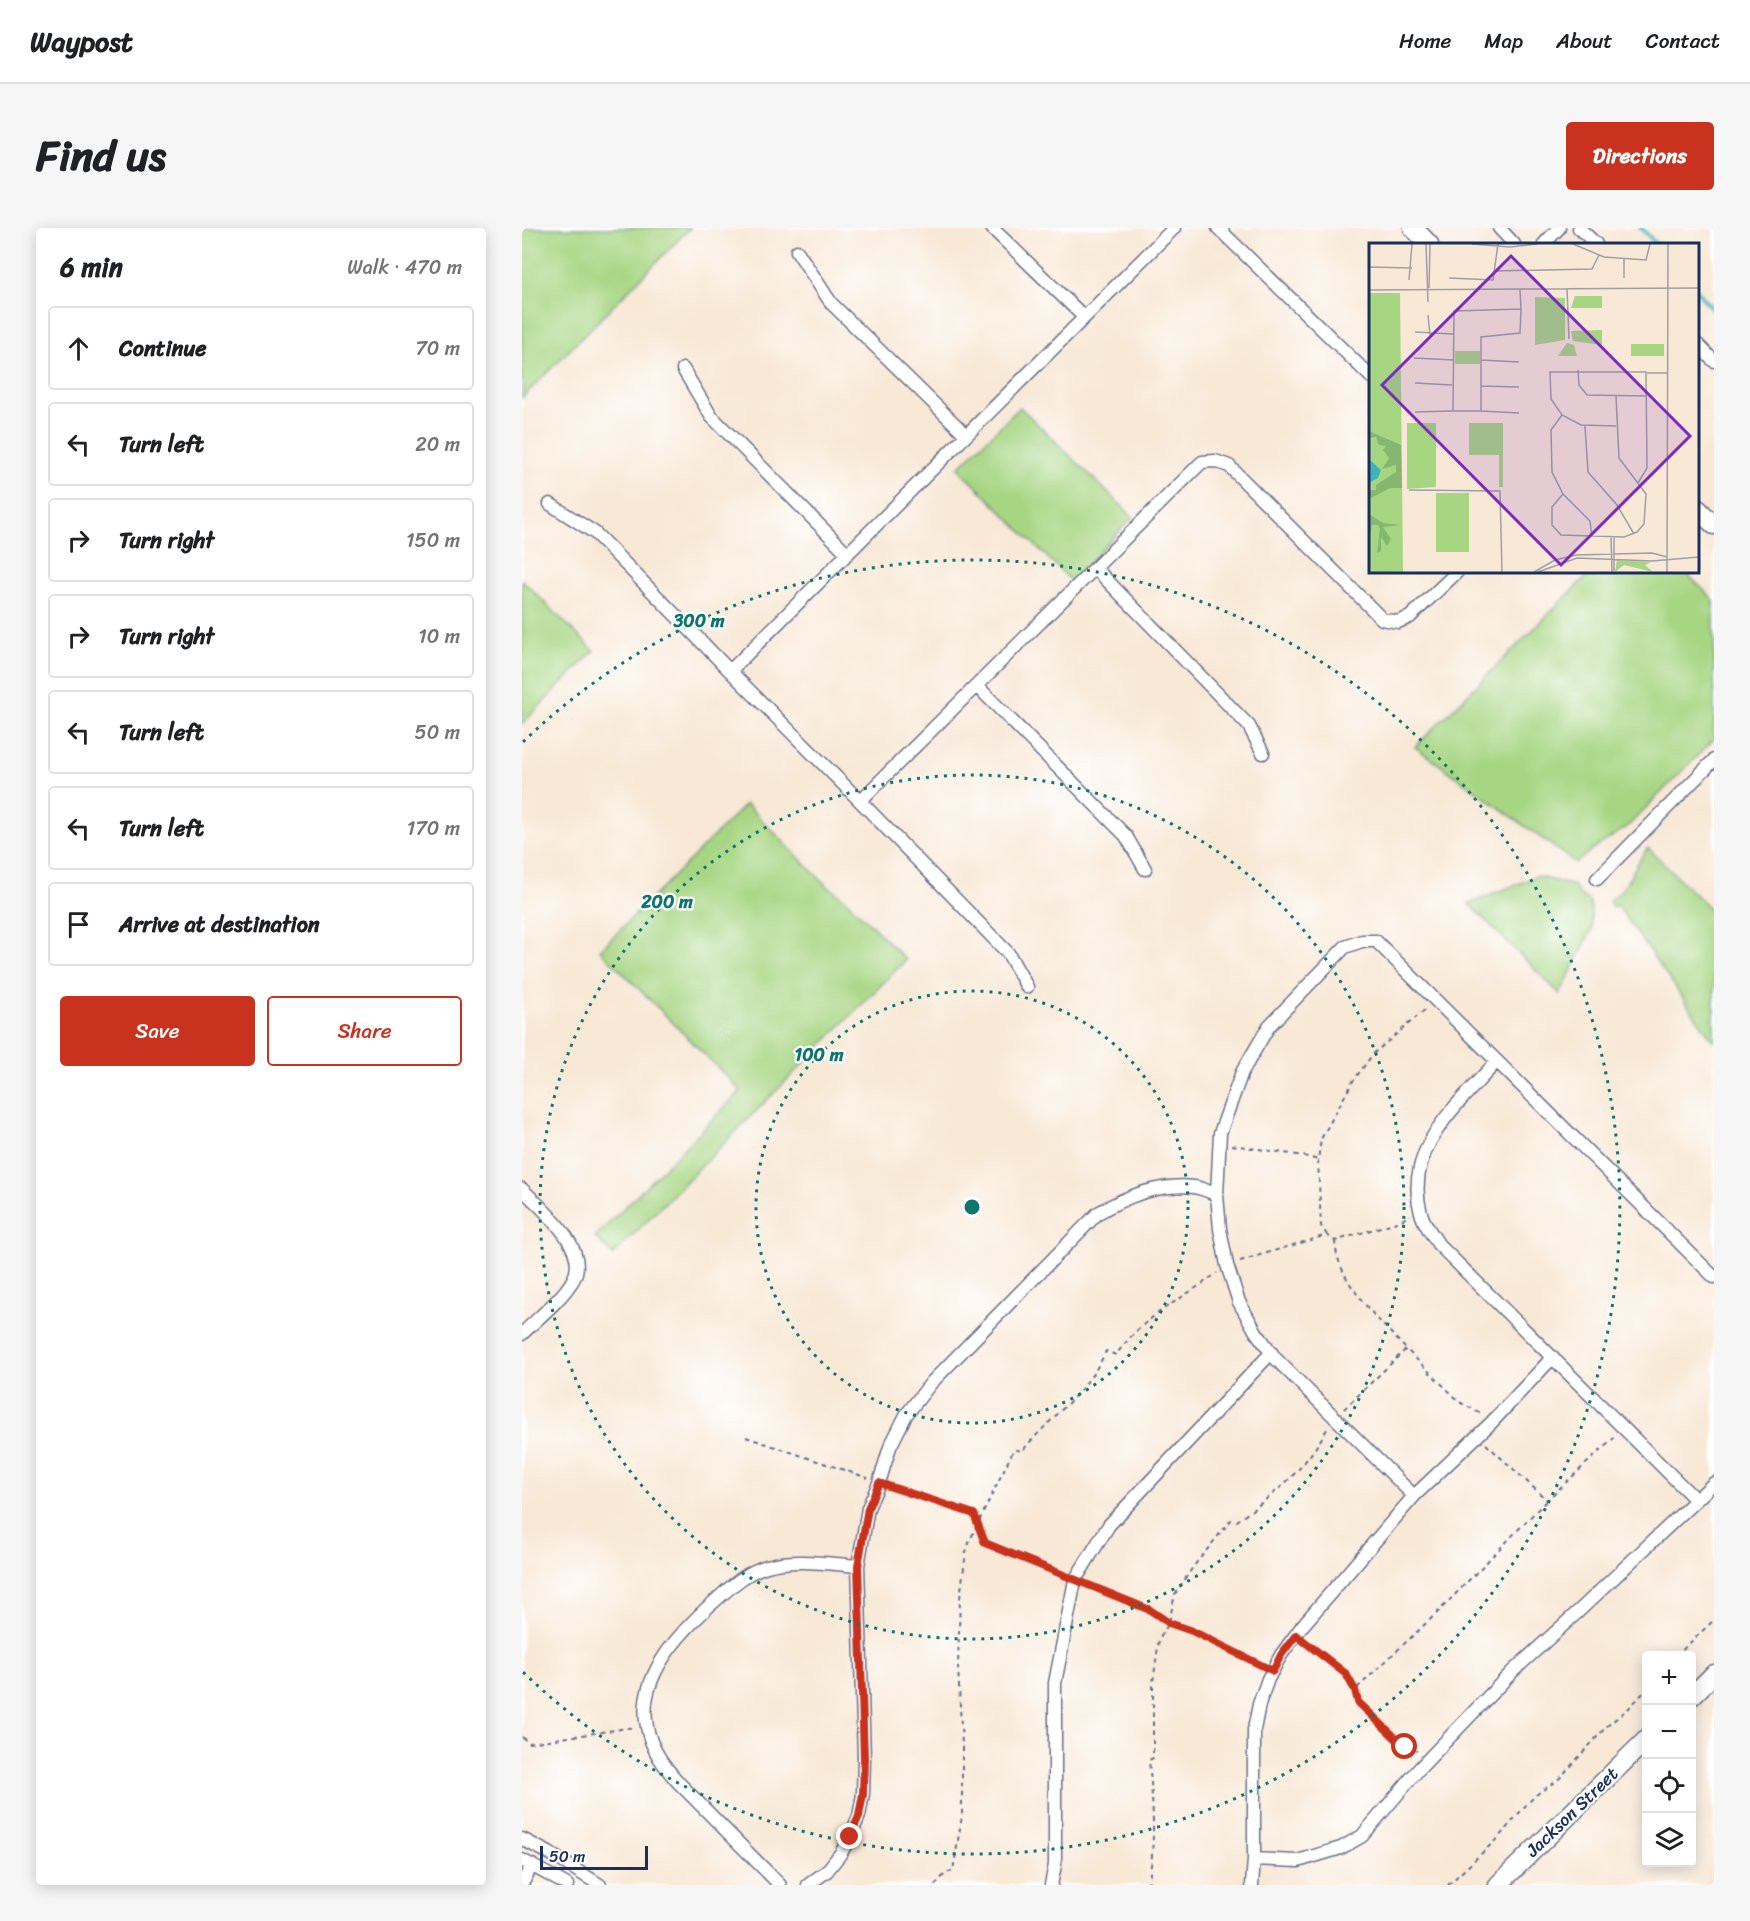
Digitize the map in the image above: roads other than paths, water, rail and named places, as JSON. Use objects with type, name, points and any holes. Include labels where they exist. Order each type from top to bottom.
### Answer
[{"type":"main road","points":[[1413,228],[1428,243]]},
{"type":"main road","points":[[1699,510],[1714,525]]},
{"type":"main road","points":[[1696,1692],[1714,1674]]},
{"type":"main road","name":"Jackson Street","points":[[1498,1885],[1642,1745]]},
{"type":"street","points":[[992,228],[1084,317]]},
{"type":"street","points":[[730,671],[1174,228]]},
{"type":"street","points":[[1218,228],[1369,375]]},
{"type":"street","points":[[1499,228],[1513,243]]},
{"type":"street","points":[[1545,243],[1559,228]]},
{"type":"street","points":[[1580,228],[1595,243]]},
{"type":"street","points":[[797,251],[831,303],[966,435]]},
{"type":"street","points":[[1699,346],[1714,361]]},
{"type":"street","points":[[683,369],[711,416],[848,553]]},
{"type":"street","points":[[860,801],[1202,462],[1215,461],[1229,466],[1382,619],[1398,622],[1410,617],[1456,573]]},
{"type":"street","points":[[550,504],[595,533],[860,801],[1008,953],[1027,987]]},
{"type":"street","points":[[1095,568],[1249,726],[1263,753]]},
{"type":"street","points":[[977,686],[1126,836],[1145,869]]},
{"type":"street","points":[[1597,879],[1714,760]]},
{"type":"street","points":[[1414,1496],[1271,1353],[1256,1332],[1239,1302],[1227,1265],[1217,1195],[1220,1133],[1242,1072],[1269,1026],[1345,947],[1362,941],[1376,941],[1714,1277]]},
{"type":"street","points":[[1496,1062],[1433,1134],[1421,1160],[1418,1189],[1421,1213],[1438,1244],[1696,1500]]},
{"type":"street","points":[[808,1885],[827,1870],[850,1837],[859,1816],[863,1794],[864,1758],[858,1566],[868,1508],[879,1483],[890,1447],[906,1415],[931,1383],[1098,1213],[1130,1196],[1157,1188],[1195,1187],[1217,1195]]},
{"type":"street","points":[[522,1189],[573,1246],[577,1261],[574,1278],[565,1290],[522,1334]]},
{"type":"street","points":[[1051,1885],[1055,1865],[1055,1683],[1075,1580],[1109,1525],[1271,1353]]},
{"type":"street","points":[[1252,1885],[1254,1730],[1259,1704],[1281,1655],[1414,1496],[1491,1424],[1553,1357]]},
{"type":"street","points":[[1254,1859],[1298,1861],[1341,1848],[1362,1836],[1428,1760],[1513,1671],[1714,1483]]},
{"type":"street","points":[[780,1885],[663,1764],[653,1747],[646,1726],[647,1698],[653,1678],[663,1658],[684,1630],[745,1574],[768,1565],[785,1563],[858,1566]]},
{"type":"street","points":[[522,1839],[600,1885]]},
{"type":"street","points":[[522,1884],[527,1862],[567,1885]]},
{"type":"waterway","points":[[1641,228],[1655,243]]},
{"type":"waterway","points":[[1699,293],[1714,311]]}]
